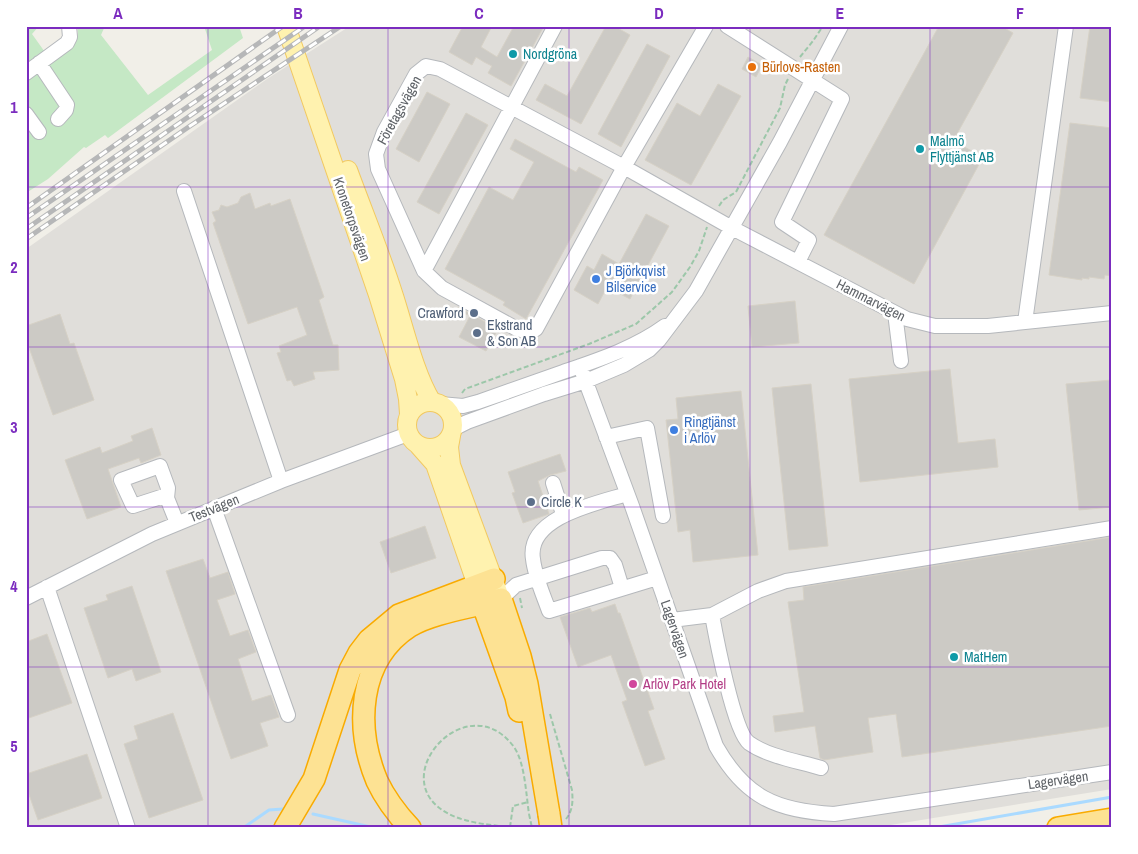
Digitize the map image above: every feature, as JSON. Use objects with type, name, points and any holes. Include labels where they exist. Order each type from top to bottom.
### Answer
[{"type":"highway","points":[[285,828],[314,779],[350,670],[369,640],[399,615],[485,581]]},
{"type":"highway","points":[[410,828],[394,810],[382,790],[369,756],[364,722],[367,684],[382,653],[394,638],[411,625],[435,616],[505,597],[516,697],[539,818]]},
{"type":"highway","points":[[1058,828],[1112,819]]},
{"type":"main road","name":"Kronetorpsvägen","points":[[286,26],[378,294],[404,379],[409,414]]},
{"type":"main road","name":"Kronetorpsvägen","points":[[296,26],[391,286],[425,391],[436,403]]},
{"type":"main road","points":[[485,581],[451,464],[449,447],[453,420],[448,411],[436,403],[418,405],[409,414],[406,421],[413,440],[435,464],[485,581],[505,597]]},
{"type":"main road","points":[[413,440],[428,449],[437,448],[445,443],[452,433]]},
{"type":"street","points":[[26,73],[67,43],[70,37],[69,26]]},
{"type":"street","points":[[424,271],[555,26]]},
{"type":"street","name":"Företagsvägen","points":[[706,26],[624,167],[536,329],[529,332],[517,329],[442,288],[424,271],[378,169],[376,154],[384,132],[416,74],[426,66],[440,69],[624,167],[732,228]]},
{"type":"street","points":[[727,26],[842,100],[782,222],[809,240],[798,262]]},
{"type":"street","points":[[452,433],[467,422],[586,381],[624,365],[649,350],[659,340],[696,291],[841,26]]},
{"type":"street","points":[[1025,322],[1066,26]]},
{"type":"street","points":[[39,64],[67,104],[66,110],[58,118]]},
{"type":"street","points":[[26,114],[39,132]]},
{"type":"street","points":[[184,191],[280,481]]},
{"type":"street","name":"Hammarvägen","points":[[732,228],[907,319],[935,326],[988,326],[1112,313]]},
{"type":"street","points":[[895,313],[901,361]]},
{"type":"street","points":[[436,403],[463,406],[580,366],[647,337],[676,318]]},
{"type":"street","name":"Lagervägen","points":[[580,366],[716,746],[738,779],[756,794],[776,804],[817,813],[850,812],[1112,772]]},
{"type":"street","points":[[606,438],[647,428],[663,516]]},
{"type":"street","name":"Testvägen","points":[[26,598],[152,534],[280,481],[413,440]]},
{"type":"street","points":[[553,483],[563,514]]},
{"type":"street","points":[[627,494],[563,514],[547,526],[535,540],[532,557],[549,611],[657,578]]},
{"type":"street","points":[[167,495],[178,523]]},
{"type":"street","points":[[214,508],[288,715]]},
{"type":"street","points":[[672,620],[712,615],[758,592],[786,581],[1112,528]]},
{"type":"street","points":[[505,597],[538,578],[602,558],[610,558],[615,565],[622,588]]},
{"type":"street","points":[[47,587],[128,828]]},
{"type":"street","points":[[712,615],[724,673],[739,728],[747,742],[769,753],[821,768]]},
{"type":"path","points":[[463,406],[462,394],[465,389],[589,344],[636,324],[672,292],[699,252],[705,230],[723,200],[736,192],[780,108],[785,85],[793,69],[800,56],[823,26]]},
{"type":"path","points":[[521,828],[455,817],[434,803],[427,792],[424,775],[429,756],[435,747],[449,734],[459,728],[480,726],[492,729],[505,737],[515,748],[539,818]]},
{"type":"path","points":[[510,827],[513,806],[539,818]]},
{"type":"shaded area","points":[[350,26],[1112,26],[1112,789],[872,828],[26,828],[26,249],[267,79]]},
{"type":"green space","points":[[26,26],[39,26],[32,34],[52,62],[75,43],[78,32],[77,26],[105,26],[101,35],[148,95],[212,50],[204,26],[239,26],[243,38],[108,138],[105,135],[86,148],[84,147],[48,179],[26,193]]},
{"type":"building","name":"Nordgröna","points":[[463,26],[492,26],[481,47],[497,57],[514,26],[544,26],[511,86],[488,73],[492,66],[476,57],[472,65],[449,52]]},
{"type":"building","points":[[606,26],[614,26],[630,35],[581,124],[536,100],[545,84],[567,96]]},
{"type":"building","name":"Malmö Flyttjänst AB","points":[[939,26],[1001,26],[1013,33],[953,141],[983,157],[914,284],[824,235]]},
{"type":"building","points":[[1090,26],[1112,26],[1112,102],[1080,98]]},
{"type":"building","points":[[647,44],[670,56],[621,147],[598,134]]},
{"type":"building","name":"Bürlovs-Rasten","points":[[748,57],[762,65],[756,77],[742,69]]},
{"type":"building","points":[[718,84],[741,96],[691,185],[645,160],[677,103],[700,116]]},
{"type":"building","points":[[427,92],[450,104],[419,162],[396,149]]},
{"type":"building","points":[[466,113],[488,125],[439,214],[417,202]]},
{"type":"building","points":[[1070,123],[1112,128],[1112,276],[1105,275],[1104,279],[1089,277],[1089,279],[1082,278],[1082,280],[1049,275]]},
{"type":"building","points":[[515,139],[576,172],[579,167],[603,180],[526,319],[503,305],[505,302],[445,269],[489,187],[513,200],[534,162],[510,149]]},
{"type":"building","points":[[250,193],[255,209],[270,203],[271,206],[290,199],[324,297],[319,300],[333,345],[338,345],[339,370],[313,372],[315,379],[294,386],[291,380],[287,381],[277,353],[281,352],[279,346],[307,335],[297,307],[248,324],[213,223],[216,221],[212,212],[219,210],[221,205],[227,207],[238,203],[241,197]]},
{"type":"building","points":[[646,214],[669,226],[630,299],[607,287],[598,304],[574,290],[587,266],[594,270],[602,254],[619,264]]},
{"type":"building","points":[[795,301],[799,343],[752,347],[748,306]]},
{"type":"building","name":"Ekstrand & Son AB","points":[[458,307],[498,329],[486,351],[459,337],[470,316],[456,309]]},
{"type":"building","points":[[60,314],[70,344],[74,343],[94,400],[53,415],[26,339],[26,326]]},
{"type":"building","points":[[950,369],[958,443],[995,439],[998,467],[860,482],[849,379]]},
{"type":"building","points":[[1112,380],[1112,507],[1079,510],[1066,384]]},
{"type":"building","points":[[811,384],[828,546],[789,550],[772,388]]},
{"type":"building","points":[[741,391],[758,555],[693,562],[690,530],[678,532],[666,420],[678,419],[676,398]]},
{"type":"building","points":[[152,428],[161,455],[141,463],[139,458],[108,469],[121,507],[87,519],[65,460],[100,447],[102,453],[133,441],[131,436]]},
{"type":"building","points":[[560,454],[566,471],[550,475],[538,481],[549,514],[523,523],[512,493],[515,492],[508,472]]},
{"type":"building","points":[[425,526],[436,558],[391,573],[380,542]]},
{"type":"building","name":"MatHem","points":[[1112,537],[1112,726],[902,757],[896,714],[868,718],[873,752],[824,760],[820,758],[815,726],[775,732],[773,716],[804,712],[788,602],[804,600],[803,587]]},
{"type":"building","points":[[203,559],[210,578],[228,572],[235,594],[217,600],[230,636],[248,630],[256,652],[238,659],[252,701],[271,695],[279,717],[260,723],[268,746],[231,759],[166,571]]},
{"type":"building","points":[[132,586],[161,672],[136,681],[132,669],[108,678],[84,608],[108,600],[106,595]]},
{"type":"building","name":"Arlöv Park Hotel","points":[[615,604],[618,613],[620,613],[654,709],[648,711],[665,759],[645,766],[622,702],[627,700],[611,655],[578,667],[560,617],[590,608],[592,612]]},
{"type":"building","points":[[47,634],[72,703],[26,719],[26,642]]},
{"type":"building","points":[[173,713],[203,800],[149,818],[124,744],[138,739],[134,726]]},
{"type":"building","points":[[87,754],[102,798],[38,820],[26,786],[26,774]]},
{"type":"waterway","points":[[933,828],[1112,797]]},
{"type":"waterway","points":[[243,828],[269,810],[283,809]]},
{"type":"waterway","points":[[313,814],[375,828]]},
{"type":"railway","points":[[26,208],[283,26]]},
{"type":"railway","points":[[26,218],[305,26]]},
{"type":"railway","points":[[26,229],[320,26]]},
{"type":"railway","points":[[26,239],[190,126],[341,26]]},
{"type":"place","name":"Nordgröna","points":[[513,54]]},
{"type":"place","name":"Bürlovs-Rasten","points":[[752,67]]},
{"type":"place","name":"Malmö Flyttjänst AB","points":[[920,149]]},
{"type":"place","name":"J Björkqvist Bilservice","points":[[596,279]]},
{"type":"place","name":"Crawford","points":[[474,313]]},
{"type":"place","name":"Ekstrand & Son AB","points":[[477,333]]},
{"type":"place","name":"Ringtjänst i Arlöv","points":[[674,430]]},
{"type":"place","name":"Circle K","points":[[531,502]]},
{"type":"place","name":"MatHem","points":[[954,657]]},
{"type":"place","name":"Arlöv Park Hotel","points":[[633,684]]}]
